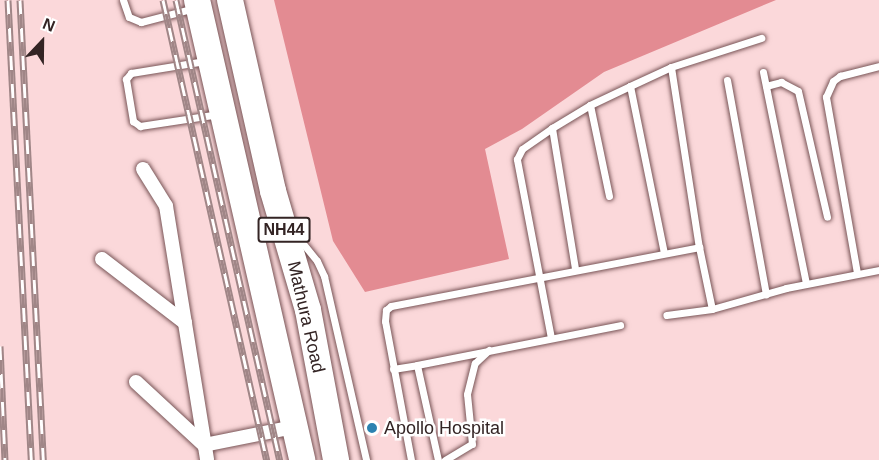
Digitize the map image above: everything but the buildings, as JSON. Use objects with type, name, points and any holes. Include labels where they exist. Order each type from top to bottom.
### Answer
[{"type":"highway","name":"Mathura Road","points":[[230,0],[282,220],[308,310],[336,460]]},
{"type":"highway","name":"Mathura Road","points":[[198,4],[302,460]]},
{"type":"street","points":[[143,169],[166,206],[207,460]]},
{"type":"street","points":[[102,259],[184,323]]},
{"type":"street","points":[[136,382],[204,445]]},
{"type":"street","points":[[204,445],[294,427]]},
{"type":"lane","points":[[123,0],[129,17],[141,22],[198,4]]},
{"type":"lane","points":[[551,338],[537,277],[517,159],[522,149],[590,105],[630,86],[671,68],[761,39]]},
{"type":"lane","points":[[211,60],[131,73],[126,79],[133,121],[140,126],[222,114]]},
{"type":"lane","points":[[857,273],[826,97],[833,81],[840,76],[879,66]]},
{"type":"lane","points":[[671,68],[699,247],[712,309]]},
{"type":"lane","points":[[763,72],[806,284]]},
{"type":"lane","points":[[727,80],[766,294]]},
{"type":"lane","points":[[766,86],[781,82],[798,91],[827,217]]},
{"type":"lane","points":[[630,86],[664,253]]},
{"type":"lane","points":[[590,105],[609,196]]},
{"type":"lane","points":[[552,128],[575,269]]},
{"type":"lane","points":[[282,220],[311,251],[324,276],[366,460]]},
{"type":"lane","points":[[411,460],[385,321],[386,310],[391,306],[699,247]]},
{"type":"lane","points":[[666,315],[712,309],[806,284],[879,270]]},
{"type":"lane","points":[[393,369],[620,324]]},
{"type":"lane","points":[[445,460],[472,444],[467,394],[476,363],[489,350]]},
{"type":"lane","points":[[417,364],[438,460]]},
{"type":"shaded area","points":[[274,0],[776,0],[604,72],[522,129],[485,149],[509,259],[365,292],[333,241]]},
{"type":"railway","points":[[8,0],[31,460]]},
{"type":"railway","points":[[20,0],[43,460]]},
{"type":"railway","points":[[163,0],[267,460]]},
{"type":"railway","points":[[176,0],[280,460]]},
{"type":"railway","points":[[0,346],[5,460]]},
{"type":"place","name":"Apollo Hospital","points":[[372,428]]}]
